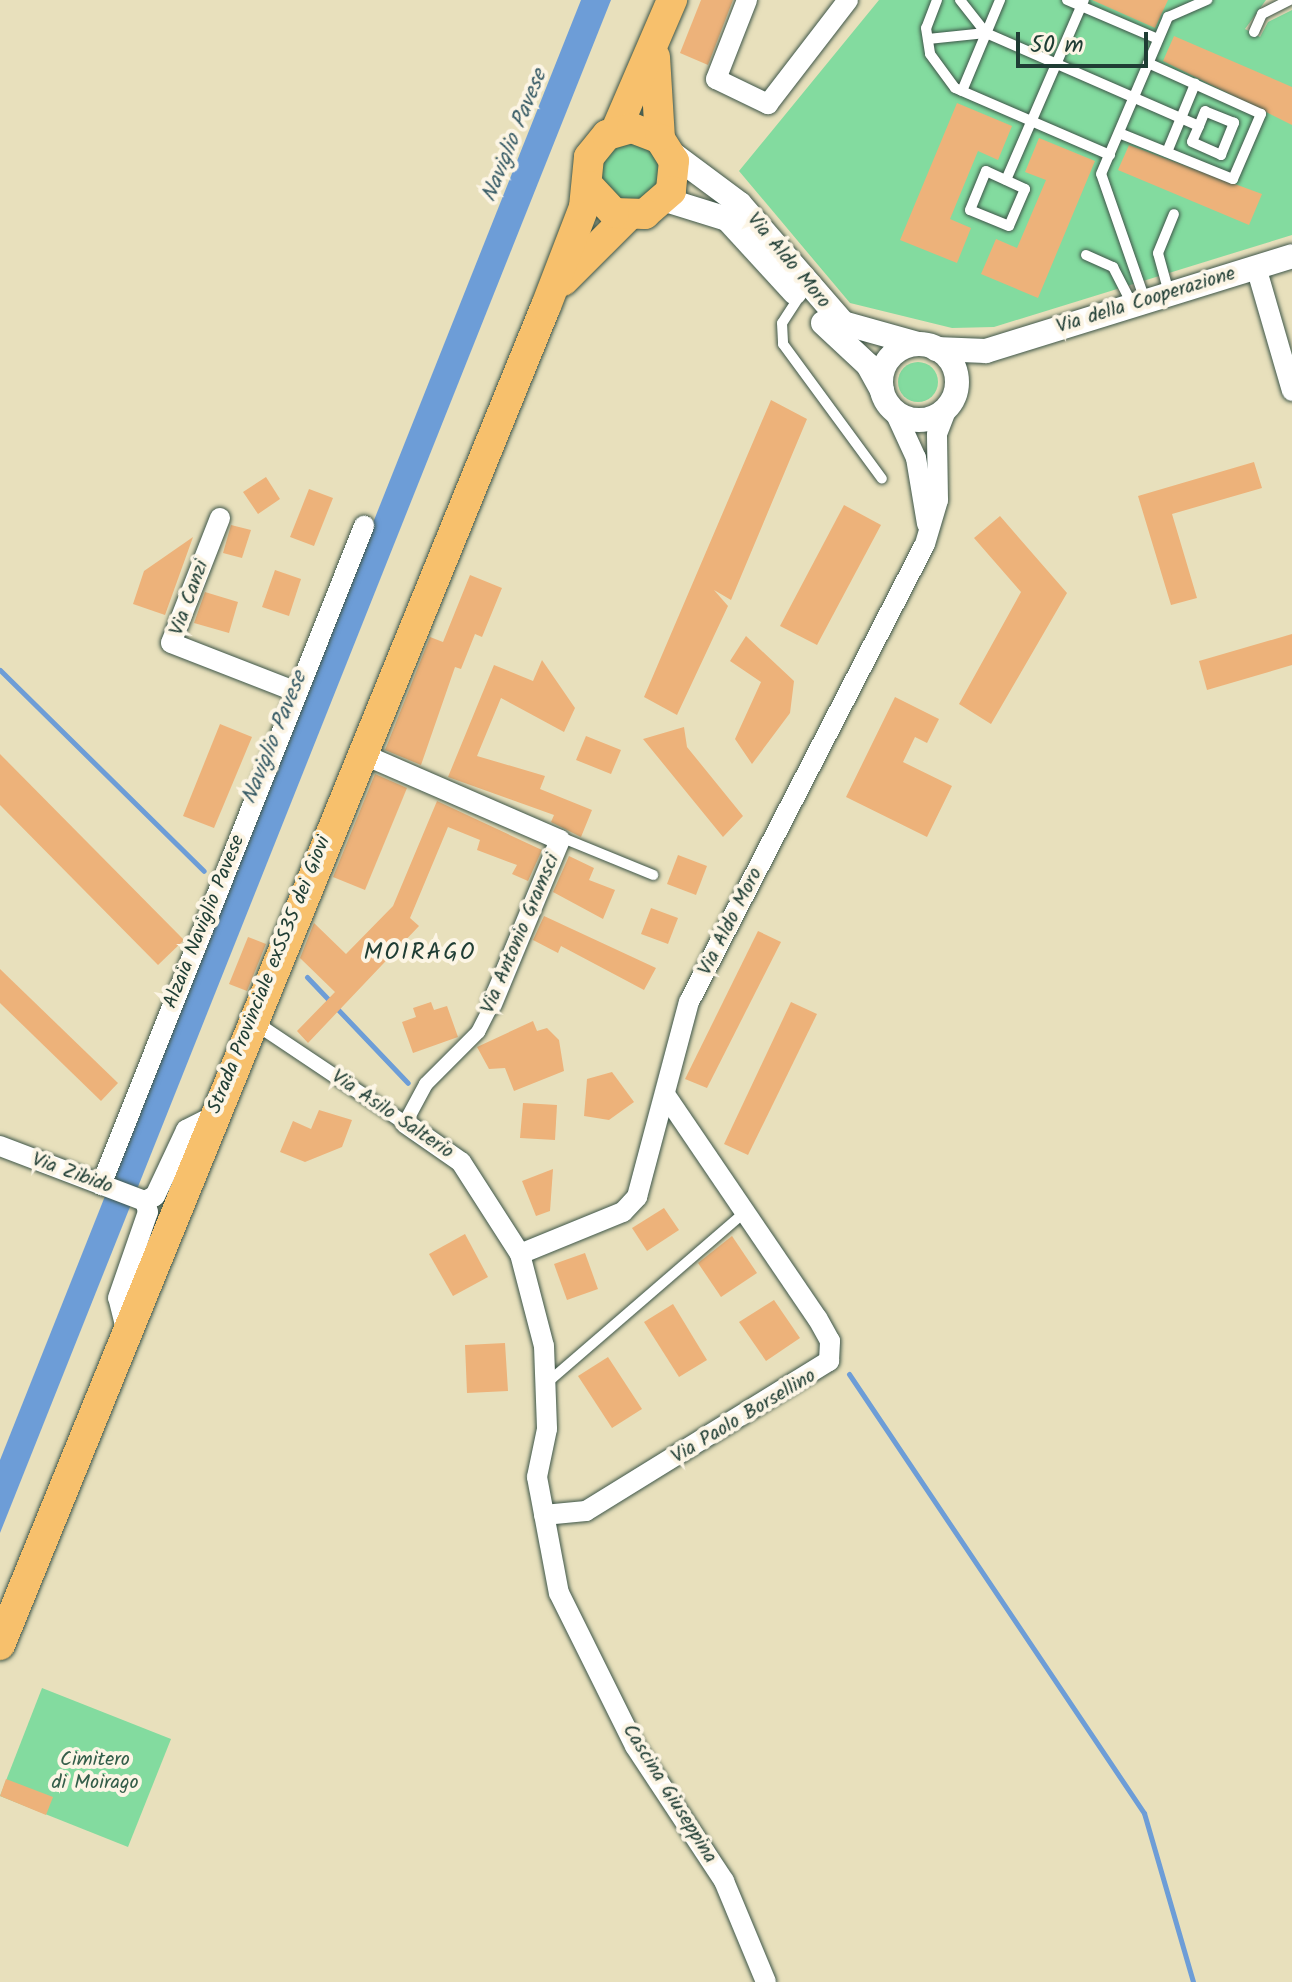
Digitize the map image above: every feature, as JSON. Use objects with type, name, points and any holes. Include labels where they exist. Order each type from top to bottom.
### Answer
[{"type":"main road","points":[[546,306],[589,186],[593,148],[616,130],[657,43],[672,0]]},
{"type":"main road","points":[[546,306],[589,249],[627,217],[666,200],[675,171],[653,107],[657,43]]},
{"type":"main road","points":[[616,130],[639,129],[665,145]]},
{"type":"main road","points":[[589,186],[602,206],[627,217]]},
{"type":"main road","name":"Strada Provinciale exSS35 dei Giovi","points":[[0,1645],[251,1020],[546,306]]},
{"type":"street","points":[[747,0],[716,79],[768,104],[848,0]]},
{"type":"street","name":"Via Aldo Moro","points":[[665,145],[740,204],[843,323],[927,346]]},
{"type":"street","name":"Via Aldo Moro","points":[[666,200],[727,219],[868,365],[888,400],[921,478],[925,544]]},
{"type":"street","name":"Via della Cooperazione","points":[[927,346],[961,354],[1000,347],[1292,256]]},
{"type":"street","points":[[1256,267],[1292,391]]},
{"type":"street","points":[[927,346],[953,366],[952,399],[924,419],[888,400],[890,357],[927,346]]},
{"type":"street","name":"Via della Cooperazione","points":[[952,399],[1000,347]]},
{"type":"street","name":"Via Aldo Moro","points":[[520,1254],[630,1204],[645,1179],[666,1096],[674,1036],[925,544],[938,500],[937,434],[952,399]]},
{"type":"street","name":"Via Canzi","points":[[220,518],[171,643],[297,692]]},
{"type":"street","name":"Alzaia Naviglio Pavese","points":[[101,1185],[364,526]]},
{"type":"street","name":"Via Antonio Gramsci","points":[[360,753],[558,836],[492,1004],[472,1040],[426,1084],[405,1123]]},
{"type":"street","name":"Via Asilo Salterio","points":[[251,1020],[461,1162],[520,1254],[548,1382],[537,1477],[544,1515]]},
{"type":"street","name":"Via Paolo Borsellino","points":[[544,1515],[582,1513],[823,1371],[830,1341],[746,1211],[666,1096]]},
{"type":"street","points":[[126,1329],[118,1298],[148,1212],[145,1201],[155,1196],[186,1130],[212,1117]]},
{"type":"street","name":"Via Zibido","points":[[0,1146],[145,1201]]},
{"type":"street","name":"Cascina Giuseppina","points":[[544,1515],[559,1593],[635,1746],[724,1881],[766,1982]]},
{"type":"lane","points":[[937,0],[928,39],[939,72],[962,91],[1110,155]]},
{"type":"lane","points":[[960,0],[986,33]]},
{"type":"lane","points":[[962,91],[1000,0]]},
{"type":"lane","points":[[1067,0],[1082,3],[1158,39]]},
{"type":"lane","points":[[1139,302],[1101,174],[1168,17],[1207,0]]},
{"type":"lane","points":[[1254,32],[1262,14],[1290,0]]},
{"type":"lane","points":[[1006,180],[1082,3]]},
{"type":"lane","points":[[928,39],[986,33],[1199,126]]},
{"type":"lane","points":[[1119,133],[1233,179],[1261,114],[1148,63]]},
{"type":"lane","points":[[1167,152],[1195,84]]},
{"type":"lane","points":[[1221,117],[1228,99]]},
{"type":"lane","points":[[1205,111],[1221,117],[1234,123],[1221,155],[1192,142],[1205,111]]},
{"type":"lane","points":[[1228,138],[1247,146]]},
{"type":"lane","points":[[1200,166],[1207,148]]},
{"type":"lane","points":[[986,171],[1006,180],[1025,189],[1009,226],[970,210],[986,171]]},
{"type":"lane","points":[[1169,293],[1158,253],[1174,214]]},
{"type":"lane","points":[[1086,255],[1113,267],[1139,302]]},
{"type":"lane","points":[[799,297],[782,323],[783,344],[882,479]]},
{"type":"lane","points":[[558,836],[653,875]]},
{"type":"lane","points":[[548,1382],[746,1211]]},
{"type":"green space","points":[[879,0],[1266,0],[1245,29],[1260,37],[1268,22],[1292,10],[1292,235],[994,327],[952,328],[850,303],[739,171]]},
{"type":"green space","points":[[630,141],[642,143],[651,150],[658,159],[658,183],[651,192],[642,199],[630,201],[618,199],[609,192],[602,183],[600,171],[602,159],[609,150],[618,143]]},
{"type":"green space","points":[[918,362],[932,368],[938,382],[932,396],[918,402],[904,396],[898,382],[904,368]]},
{"type":"green space","name":"Cimitero di Moirago","points":[[42,1688],[171,1739],[128,1847],[0,1796]]},
{"type":"water","points":[[581,0],[611,0],[0,1533],[0,1460]]},
{"type":"building","points":[[701,0],[733,0],[708,65],[680,53]]},
{"type":"building","points":[[1092,0],[1168,0],[1155,28]]},
{"type":"building","points":[[1174,36],[1292,87],[1292,125],[1163,61]]},
{"type":"building","points":[[957,103],[1012,126],[998,160],[978,151],[950,219],[971,228],[957,263],[900,240]]},
{"type":"building","points":[[1039,138],[1095,161],[1038,298],[981,274],[996,239],[1017,248],[1046,180],[1025,172]]},
{"type":"building","points":[[1129,145],[1262,194],[1249,225],[1118,170]]},
{"type":"building","points":[[771,400],[807,419],[731,600],[714,590],[728,606],[677,715],[644,697]]},
{"type":"building","points":[[1254,462],[1262,488],[1172,514],[1197,598],[1171,605],[1138,496]]},
{"type":"building","points":[[266,477],[280,499],[258,514],[243,492]]},
{"type":"building","points":[[309,489],[333,498],[314,546],[290,537]]},
{"type":"building","points":[[844,505],[881,525],[817,645],[780,626]]},
{"type":"building","points":[[1000,516],[1067,593],[991,724],[959,704],[1021,592],[974,538]]},
{"type":"building","points":[[231,525],[251,530],[242,558],[223,553]]},
{"type":"building","points":[[193,537],[165,615],[133,604],[144,571]]},
{"type":"building","points":[[275,570],[301,579],[289,616],[262,607]]},
{"type":"building","points":[[470,575],[502,588],[482,637],[475,634],[461,669],[455,667],[421,765],[385,750],[430,637],[443,642]]},
{"type":"building","points":[[205,592],[238,602],[229,633],[194,623]]},
{"type":"building","points":[[1292,634],[1292,665],[1207,690],[1199,661]]},
{"type":"building","points":[[746,636],[794,681],[790,713],[752,764],[735,739],[761,682],[730,661]]},
{"type":"building","points":[[542,660],[575,708],[564,732],[501,698],[477,756],[545,776],[540,789],[592,810],[581,837],[551,822],[554,815],[448,777],[494,665],[533,681]]},
{"type":"building","points":[[895,697],[939,719],[927,743],[915,737],[903,762],[952,786],[927,837],[846,797]]},
{"type":"building","points":[[220,724],[252,737],[214,828],[183,816]]},
{"type":"building","points":[[684,727],[687,747],[743,816],[723,837],[643,739]]},
{"type":"building","points":[[586,736],[621,750],[611,774],[576,760]]},
{"type":"building","points":[[0,754],[184,940],[158,965],[0,805]]},
{"type":"building","points":[[375,774],[407,788],[365,890],[333,877]]},
{"type":"building","points":[[437,801],[542,850],[528,881],[512,874],[517,865],[477,850],[480,840],[448,827],[410,918],[419,926],[308,1043],[297,1031],[335,992],[300,958],[314,923],[346,954],[393,906]]},
{"type":"building","points":[[678,855],[707,866],[696,895],[667,884]]},
{"type":"building","points":[[569,856],[594,868],[589,880],[615,890],[603,919],[553,892]]},
{"type":"building","points":[[651,908],[678,918],[668,944],[641,934]]},
{"type":"building","points":[[544,916],[656,968],[644,990],[561,946],[558,953],[533,940]]},
{"type":"building","points":[[758,931],[781,942],[707,1088],[685,1079]]},
{"type":"building","points":[[248,937],[266,944],[247,991],[229,984]]},
{"type":"building","points":[[0,969],[118,1083],[101,1101],[0,1003]]},
{"type":"building","points":[[431,1002],[434,1010],[447,1006],[458,1037],[413,1053],[402,1022],[416,1017],[413,1008]]},
{"type":"building","points":[[791,1002],[817,1014],[748,1155],[724,1144]]},
{"type":"building","points":[[533,1021],[537,1031],[547,1028],[559,1040],[564,1071],[514,1091],[505,1068],[489,1069],[477,1047]]},
{"type":"building","points":[[612,1072],[634,1102],[609,1120],[584,1116],[587,1079]]},
{"type":"building","points":[[523,1103],[557,1105],[555,1140],[520,1138]]},
{"type":"building","points":[[319,1110],[352,1120],[342,1147],[305,1162],[280,1152],[293,1121],[311,1129]]},
{"type":"building","points":[[553,1169],[550,1211],[536,1216],[522,1181]]},
{"type":"building","points":[[664,1208],[679,1230],[647,1251],[632,1228]]},
{"type":"building","points":[[465,1234],[488,1277],[453,1296],[429,1254]]},
{"type":"building","points":[[732,1236],[757,1273],[721,1297],[698,1263]]},
{"type":"building","points":[[585,1253],[598,1289],[567,1300],[554,1264]]},
{"type":"building","points":[[774,1300],[800,1338],[766,1361],[739,1322]]},
{"type":"building","points":[[673,1304],[707,1360],[679,1377],[644,1322]]},
{"type":"building","points":[[505,1343],[508,1391],[467,1393],[465,1345]]},
{"type":"building","points":[[608,1357],[642,1409],[612,1428],[578,1376]]},
{"type":"building","points":[[6,1779],[53,1797],[46,1815],[0,1796]]},
{"type":"waterway","points":[[0,670],[204,871]]},
{"type":"waterway","points":[[307,977],[408,1083]]},
{"type":"waterway","points":[[849,1374],[1144,1813],[1193,1982]]},
{"type":"district","name":"MOIRAGO","points":[[420,953]]},
{"type":"water label","name":"Naviglio Pavese","points":[[515,136]]},
{"type":"water label","name":"Naviglio Pavese","points":[[275,738]]}]
